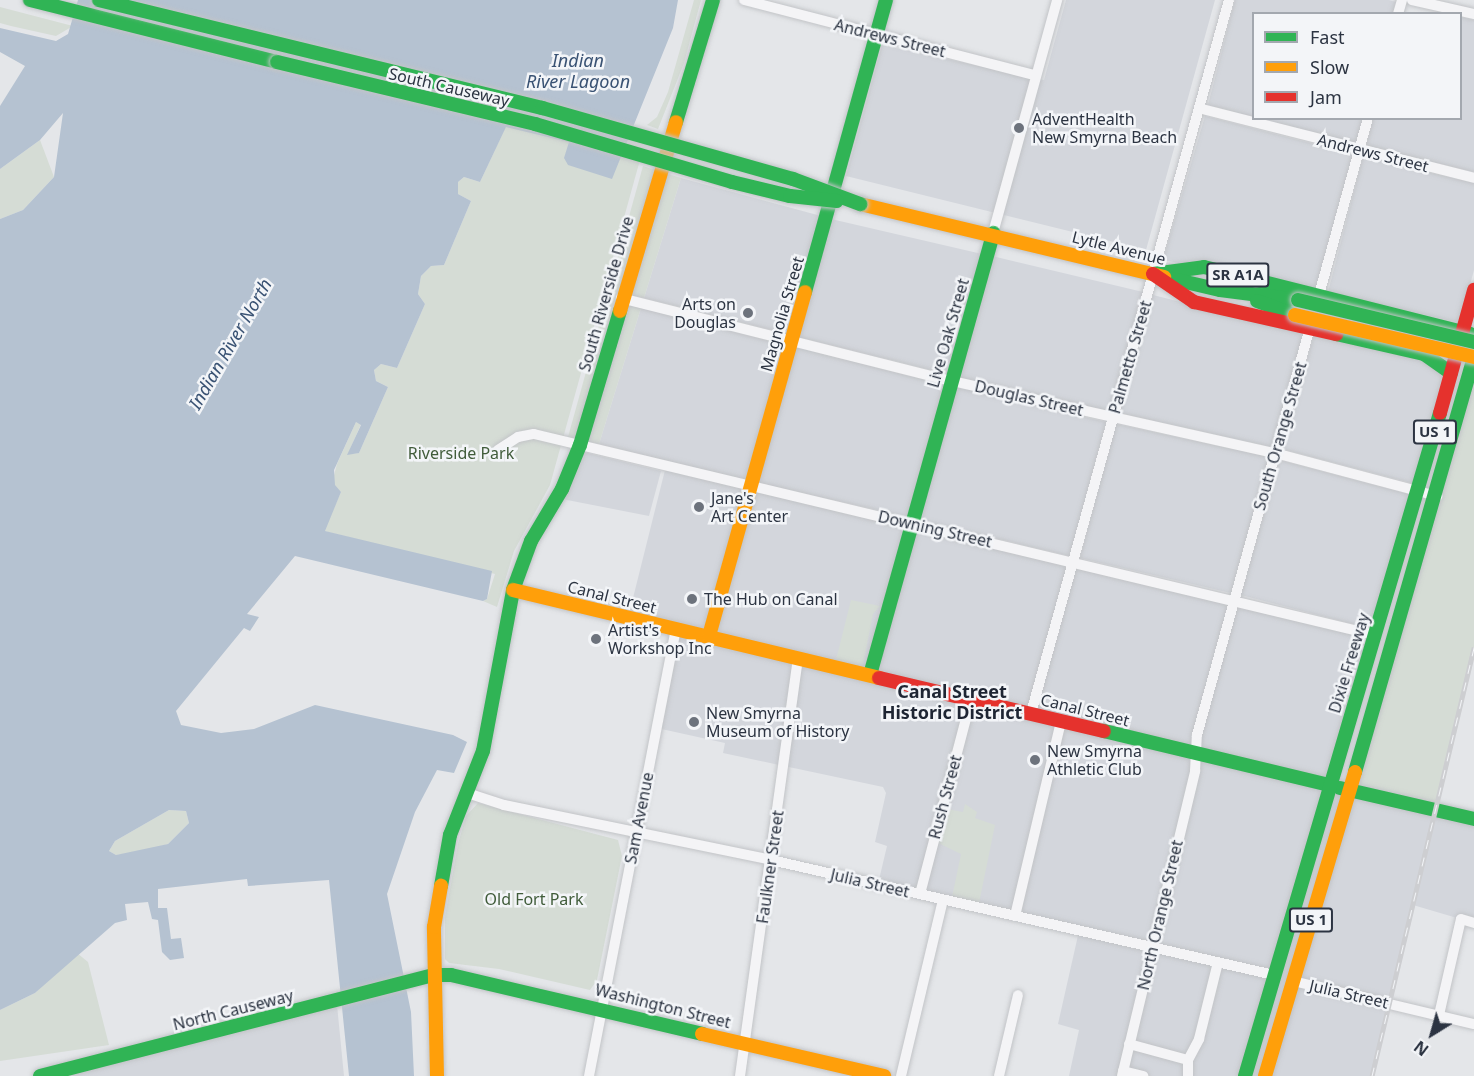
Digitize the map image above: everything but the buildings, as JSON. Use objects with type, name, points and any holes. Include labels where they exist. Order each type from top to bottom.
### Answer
[{"type":"main road","name":"South Causeway","points":[[30,0],[535,124],[732,182],[790,196],[860,204],[993,233]]},
{"type":"main road","name":"South Causeway","points":[[99,0],[542,108],[793,179],[860,204]]},
{"type":"main road","name":"South Riverside Drive","points":[[437,1076],[433,975],[434,927],[444,858],[485,742],[513,590],[531,541],[562,489],[580,445],[621,298],[713,0]]},
{"type":"main road","name":"Magnolia Street","points":[[709,636],[886,0]]},
{"type":"main road","name":"Lytle Avenue","points":[[993,233],[1238,293],[1298,300],[1471,338]]},
{"type":"main road","name":"Live Oak Street","points":[[870,675],[993,233]]},
{"type":"main road","name":"SR A1A","points":[[1153,274],[1204,267],[1322,296],[1471,338]]},
{"type":"main road","name":"SR A1A","points":[[1153,274],[1194,302],[1424,354],[1451,373]]},
{"type":"main road","name":"Dixie Freeway","points":[[1245,1076],[1329,785],[1419,491],[1456,354],[1471,338],[1474,290]]},
{"type":"main road","name":"Lytle Avenue","points":[[1238,293],[1295,315],[1474,358]]},
{"type":"main road","points":[[1424,354],[1456,354],[1471,338]]},
{"type":"main road","name":"US 1","points":[[1265,1076],[1437,496],[1474,358]]},
{"type":"main road","name":"Canal Street","points":[[513,590],[1474,819]]},
{"type":"main road","points":[[1286,932],[1288,967],[1293,981]]},
{"type":"main road","name":"North Causeway","points":[[48,1075],[433,975]]},
{"type":"main road","name":"Washington Street","points":[[433,975],[459,975],[602,1007],[884,1076]]},
{"type":"main road","points":[[1274,975],[1280,990],[1277,1035]]},
{"type":"street","name":"Andrews Street","points":[[744,0],[1035,75]]},
{"type":"street","name":"Live Oak Street","points":[[993,233],[1057,0]]},
{"type":"street","name":"Palmetto Street","points":[[1031,713],[1153,274],[1202,109],[1230,0]]},
{"type":"street","points":[[1412,0],[1474,14]]},
{"type":"street","name":"Andrews Street","points":[[1202,109],[1474,177]]},
{"type":"street","name":"South Orange Street","points":[[1196,753],[1197,735],[1275,453],[1322,296],[1367,120]]},
{"type":"street","name":"Douglas Street","points":[[621,298],[952,381],[1275,453],[1437,496]]},
{"type":"street","name":"Downing Street","points":[[498,450],[518,437],[534,434],[1234,599],[1375,635]]},
{"type":"street","name":"Sam Avenue","points":[[589,1076],[676,629]]},
{"type":"street","name":"Faulkner Street","points":[[740,1076],[798,658]]},
{"type":"street","name":"Rush Street","points":[[920,894],[971,700]]},
{"type":"street","points":[[1015,916],[1061,721]]},
{"type":"street","name":"North Orange Street","points":[[1122,1073],[1196,753]]},
{"type":"street","name":"Julia Street","points":[[466,793],[504,805],[636,835],[771,860],[1274,975]]},
{"type":"street","points":[[902,1076],[943,900]]},
{"type":"street","points":[[1439,1015],[1461,919],[1474,923]]},
{"type":"street","points":[[1188,1076],[1188,1060],[1199,1039],[1218,962]]},
{"type":"street","name":"Julia Street","points":[[1293,981],[1474,1024]]},
{"type":"street","points":[[999,1076],[1018,995]]},
{"type":"street","points":[[1129,1044],[1188,1060]]},
{"type":"street","points":[[1122,1073],[1143,1076]]},
{"type":"shaded area","name":"AdventHealth New Smyrna Beach","points":[[1066,0],[1215,0],[1146,250],[846,176],[882,45],[1044,80]]},
{"type":"shaded area","points":[[1235,0],[1389,0],[1396,2],[1393,12],[1252,12],[1252,117],[1208,105]]},
{"type":"shaded area","points":[[1462,17],[1474,20],[1474,172],[1366,146],[1373,120],[1462,120]]},
{"type":"shaded area","points":[[1205,116],[1353,154],[1318,289],[1163,260]]},
{"type":"shaded area","points":[[1263,120],[1363,120],[1356,144]]},
{"type":"shaded area","points":[[1363,157],[1474,183],[1474,270],[1460,323],[1328,292]]},
{"type":"shaded area","points":[[681,178],[821,216],[788,334],[644,298]]},
{"type":"shaded area","points":[[831,219],[982,254],[948,374],[798,337]]},
{"type":"shaded area","points":[[992,256],[1143,292],[1109,411],[958,377]]},
{"type":"shaded area","points":[[1153,295],[1304,333],[1272,447],[1119,413]]},
{"type":"shaded area","points":[[641,308],[785,345],[748,481],[599,444]]},
{"type":"shaded area","points":[[1314,335],[1418,358],[1445,375],[1415,484],[1282,449]]},
{"type":"shaded area","points":[[795,347],[945,385],[909,517],[758,483]]},
{"type":"shaded area","points":[[955,387],[1106,422],[1070,556],[919,520]]},
{"type":"shaded area","points":[[1116,424],[1269,457],[1231,593],[1080,558]]},
{"type":"shaded area","points":[[583,452],[661,471],[649,516],[562,499]]},
{"type":"shaded area","points":[[1279,460],[1412,495],[1372,629],[1241,595]]},
{"type":"shaded area","points":[[666,466],[1375,635],[1329,785],[1474,819],[1474,923],[1413,905],[1372,1076],[1069,1076],[1079,1030],[1058,1024],[1079,931],[878,884],[887,846],[875,842],[886,793],[883,787],[723,753],[725,743],[657,728],[676,630],[628,618]]},
{"type":"shaded area","points":[[337,1005],[344,1076],[63,1076]]},
{"type":"green space","points":[[694,0],[701,0],[684,63],[658,129],[647,125],[657,117],[668,92]]},
{"type":"green space","points":[[0,7],[73,26],[56,36],[11,26],[0,23]]},
{"type":"green space","name":"Riverside Park","points":[[515,107],[643,149],[550,485],[514,551],[497,607],[483,601],[487,599],[495,574],[324,531],[341,492],[336,490],[333,479],[337,464],[356,422],[361,424],[348,454],[359,453],[388,387],[376,381],[374,370],[381,364],[397,368],[425,304],[418,294],[421,276],[431,266],[444,265],[471,201],[458,194],[458,182],[464,177],[480,182]]},
{"type":"green space","points":[[40,140],[54,177],[23,210],[0,219],[0,169]]},
{"type":"green space","points":[[643,166],[655,170],[576,439],[568,437]]},
{"type":"green space","points":[[665,173],[681,178],[644,298],[627,294]]},
{"type":"green space","points":[[624,304],[641,308],[599,444],[586,441]]},
{"type":"green space","points":[[1474,360],[1474,647],[1435,810],[1348,790]]},
{"type":"green space","points":[[851,600],[880,606],[873,614],[863,664],[856,667],[835,664]]},
{"type":"green space","name":"Old Fort Park","points":[[478,803],[618,840],[622,856],[597,980],[590,990],[499,969],[449,963],[445,959],[445,917],[458,844],[466,816]]},
{"type":"green space","points":[[965,804],[977,812],[975,818],[995,825],[978,908],[951,902],[961,854],[934,841],[942,808],[963,812]]},
{"type":"green space","points":[[169,810],[186,811],[189,823],[168,844],[138,853],[116,855],[109,851],[115,841]]},
{"type":"green space","points":[[77,953],[88,962],[109,1045],[0,1061],[0,1010],[35,993]]},
{"type":"water","points":[[78,0],[678,0],[673,28],[612,179],[568,165],[564,158],[569,142],[506,127],[480,182],[464,177],[458,182],[458,194],[471,201],[444,265],[431,266],[421,276],[418,294],[425,304],[397,368],[381,364],[374,370],[376,381],[388,387],[359,453],[347,455],[361,425],[356,422],[334,470],[335,485],[341,492],[325,531],[492,571],[487,599],[483,601],[295,556],[247,614],[259,617],[250,631],[244,628],[176,711],[181,725],[221,733],[254,729],[315,705],[453,735],[467,742],[454,773],[437,770],[415,812],[387,894],[411,1012],[414,1076],[349,1076],[329,880],[248,886],[247,879],[158,889],[158,908],[167,908],[171,939],[181,938],[184,958],[170,960],[162,952],[158,920],[152,919],[148,902],[125,904],[127,920],[115,923],[35,993],[0,1010],[0,219],[23,210],[54,177],[63,113],[40,140],[0,169],[0,106],[25,66],[0,52],[0,28],[56,41],[68,34]],"holes":[[[169,810],[186,811],[189,823],[168,844],[116,855],[109,851],[115,841]]]},
{"type":"railway","points":[[1372,1076],[1474,647]]},
{"type":"traffic: fast","points":[[30,0],[277,62]]},
{"type":"traffic: fast","points":[[99,0],[542,108],[793,179],[860,204]]},
{"type":"traffic: fast","points":[[676,122],[713,0]]},
{"type":"traffic: fast","points":[[805,292],[886,0]]},
{"type":"traffic: fast","points":[[277,62],[535,124],[732,182],[790,196],[837,201]]},
{"type":"traffic: fast","points":[[870,675],[993,233]]},
{"type":"traffic: fast","points":[[1153,274],[1204,267],[1471,334]]},
{"type":"traffic: fast","points":[[1164,277],[1220,290],[1298,300]]},
{"type":"traffic: fast","points":[[1298,300],[1474,342]]},
{"type":"traffic: fast","points":[[1257,301],[1295,315]]},
{"type":"traffic: fast","points":[[441,886],[450,835],[483,751],[513,590],[531,541],[562,489],[580,445],[620,311]]},
{"type":"traffic: fast","points":[[1336,334],[1424,354],[1451,373]]},
{"type":"traffic: fast","points":[[1355,772],[1474,358]]},
{"type":"traffic: fast","points":[[1245,1076],[1440,413]]},
{"type":"traffic: fast","points":[[1104,731],[1329,785]]},
{"type":"traffic: fast","points":[[1340,788],[1474,819]]},
{"type":"traffic: fast","points":[[40,1076],[433,975],[451,975],[702,1034]]},
{"type":"traffic: slow","points":[[620,311],[676,122]]},
{"type":"traffic: slow","points":[[860,204],[1164,277]]},
{"type":"traffic: slow","points":[[709,636],[805,292]]},
{"type":"traffic: slow","points":[[1295,315],[1474,357]]},
{"type":"traffic: slow","points":[[513,590],[879,678]]},
{"type":"traffic: slow","points":[[1265,1076],[1355,772]]},
{"type":"traffic: slow","points":[[437,1076],[434,927],[441,886]]},
{"type":"traffic: slow","points":[[702,1034],[884,1076]]},
{"type":"traffic: jam","points":[[1153,274],[1194,302],[1336,334]]},
{"type":"traffic: jam","points":[[1440,413],[1474,290]]},
{"type":"traffic: jam","points":[[879,678],[1104,731]]},
{"type":"place","name":"AdventHealth New Smyrna Beach","points":[[1019,128]]},
{"type":"place","name":"Arts on Douglas","points":[[748,313]]},
{"type":"place","name":"Jane's Art Center","points":[[699,507]]},
{"type":"place","name":"The Hub on Canal","points":[[692,599]]},
{"type":"place","name":"Artist's Workshop Inc","points":[[596,639]]},
{"type":"place","name":"New Smyrna Museum of History","points":[[694,722]]},
{"type":"place","name":"New Smyrna Athletic Club","points":[[1035,760]]},
{"type":"district","name":"Canal Street Historic District","points":[[952,702]]},
{"type":"water label","name":"Indian River Lagoon","points":[[578,71]]},
{"type":"water label","name":"Indian River North","points":[[230,344]]}]
